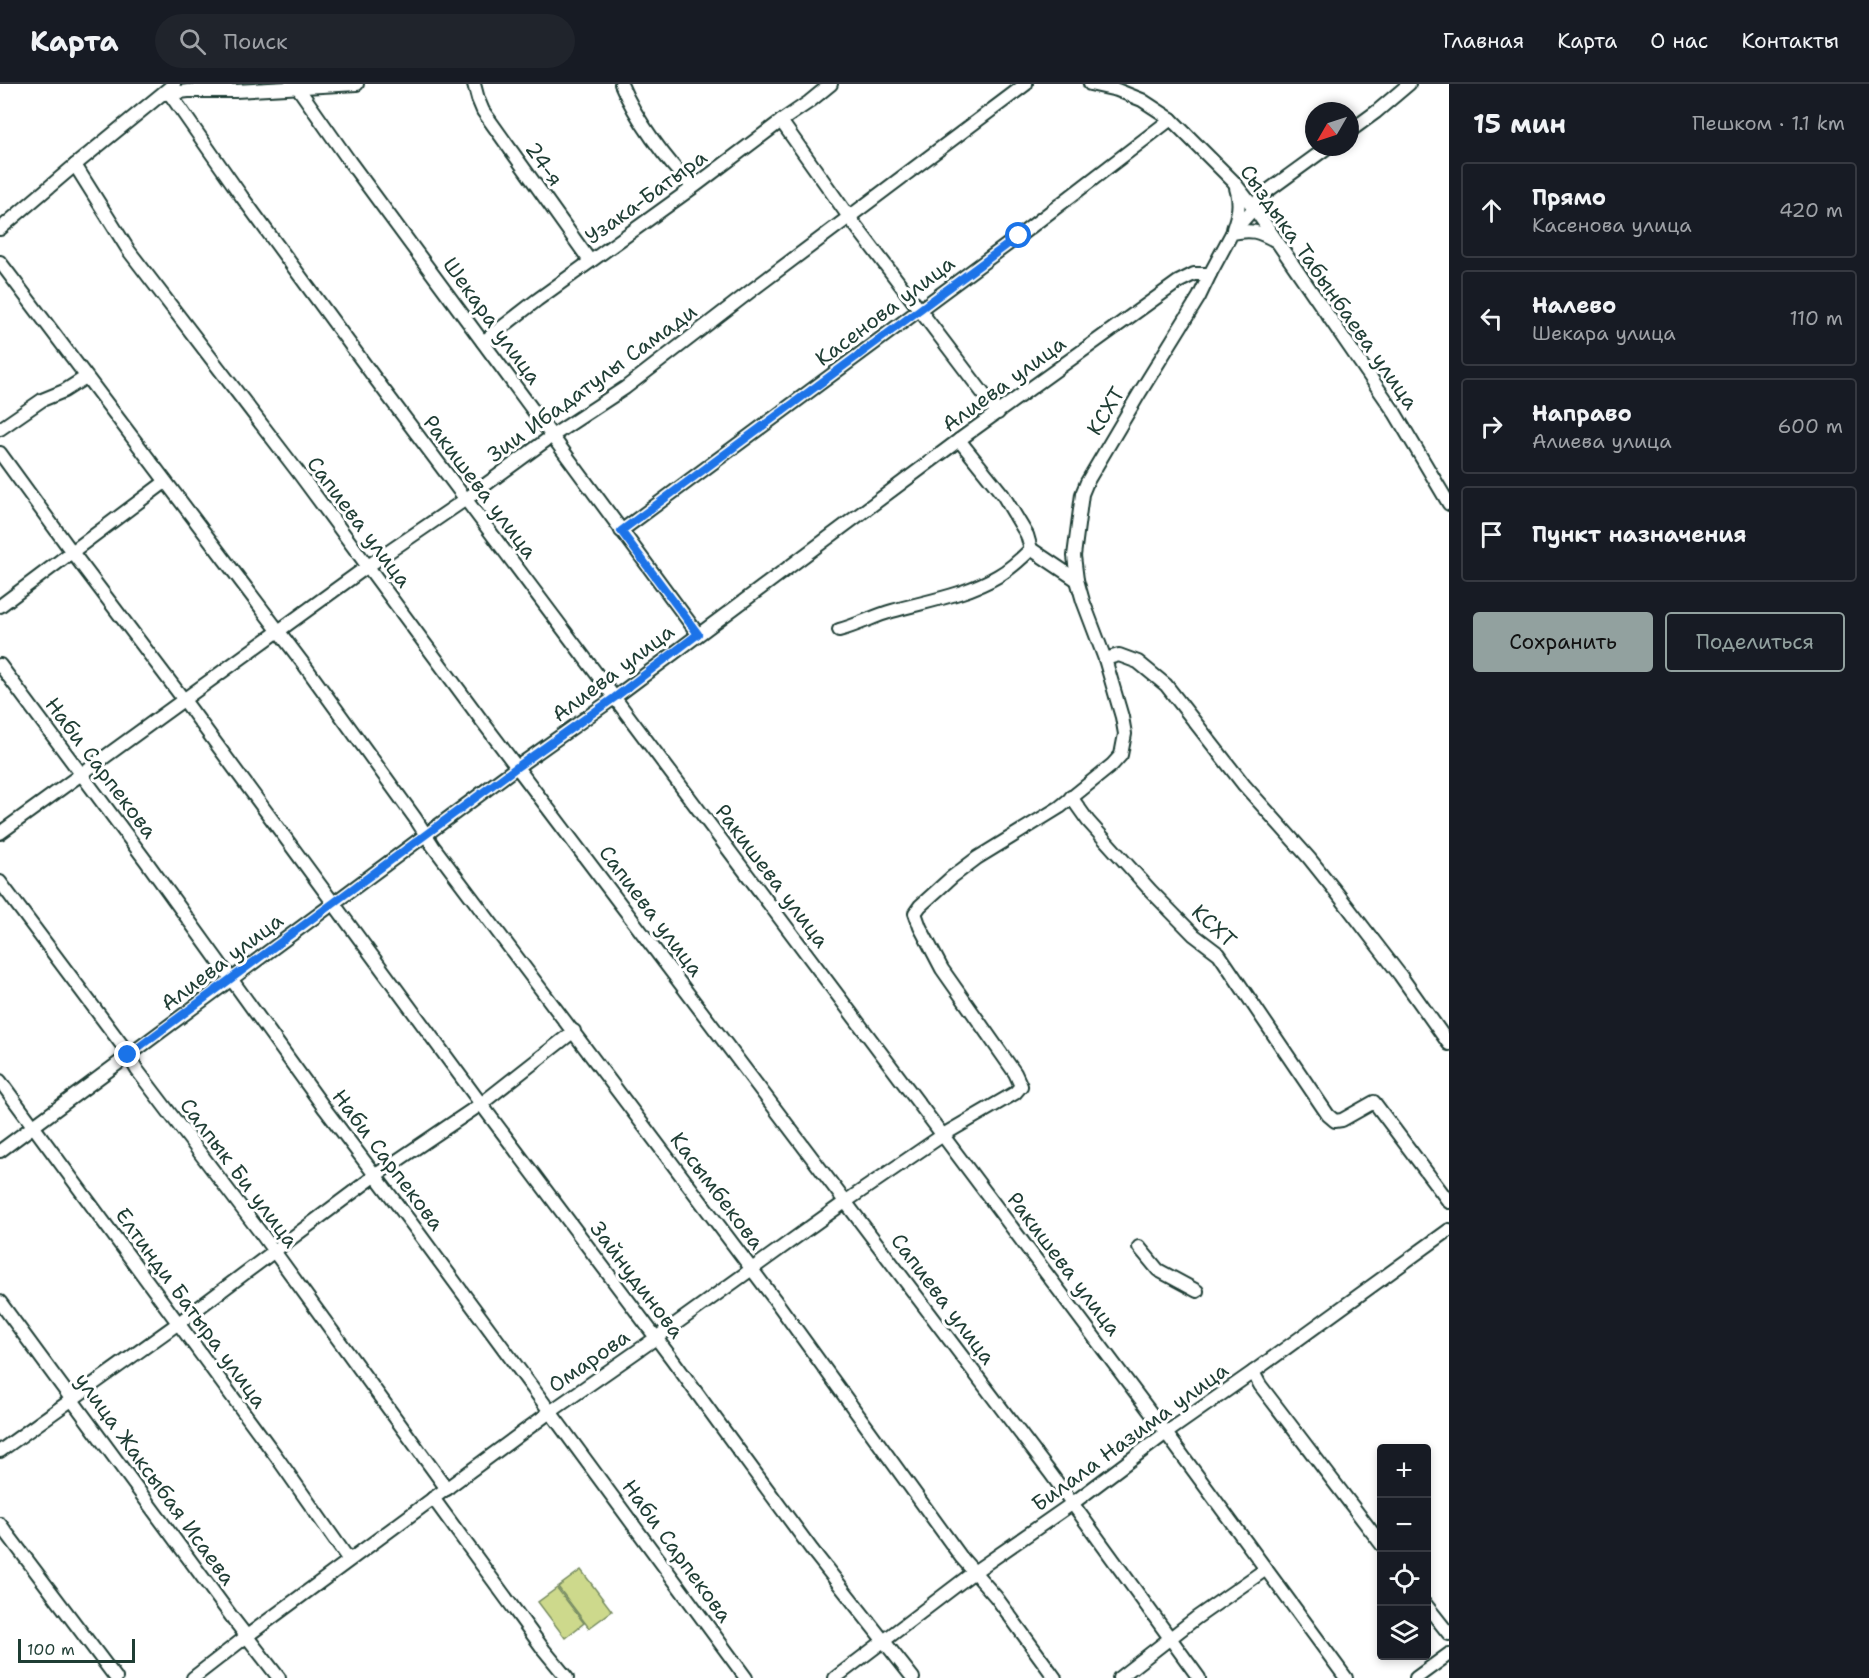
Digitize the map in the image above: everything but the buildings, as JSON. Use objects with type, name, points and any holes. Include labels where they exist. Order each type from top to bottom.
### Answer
[{"type":"street","points":[[0,229],[75,165],[169,91],[298,88],[354,84]]},
{"type":"street","name":"24-я","points":[[474,84],[477,99],[483,111],[590,261]]},
{"type":"street","points":[[621,84],[638,117],[670,161],[693,187]]},
{"type":"street","name":"Узака-Батыра","points":[[483,342],[831,84]]},
{"type":"street","name":"Зии Ибадатулы Самади","points":[[0,833],[368,566],[466,499],[552,436],[625,388],[1026,84]]},
{"type":"street","name":"Сыздыка Табынбаева улица","points":[[1090,84],[1118,90],[1142,100],[1171,119],[1233,181],[1395,413],[1449,504]]},
{"type":"street","points":[[1359,124],[1409,84]]},
{"type":"street","name":"Шекара улица","points":[[298,88],[698,634]]},
{"type":"street","name":"Ракишева улица","points":[[169,91],[308,288],[1166,1433],[1346,1678]]},
{"type":"street","name":"Касенова улица","points":[[621,531],[1019,236],[1171,119]]},
{"type":"street","points":[[781,121],[849,217],[998,413]]},
{"type":"street","points":[[1210,274],[1232,233],[1262,195],[1316,156]]},
{"type":"street","name":"Сапиева улица","points":[[75,165],[129,251],[1072,1503],[1199,1678]]},
{"type":"street","points":[[1232,233],[1240,200],[1233,181]]},
{"type":"street","points":[[1232,233],[1258,231],[1276,241]]},
{"type":"street","name":"Касымбекова","points":[[0,262],[305,666],[439,854],[752,1270],[961,1557],[996,1597],[1055,1678]]},
{"type":"street","name":"Алиева улица","points":[[0,1151],[960,440],[1178,282],[1194,274],[1210,274]]},
{"type":"street","name":"КСХТ","points":[[1210,274],[1199,297],[1138,394],[1082,494],[1074,556],[1077,580],[1105,658],[1125,734],[1121,755],[1112,765],[1071,797],[1088,821],[1151,891],[1194,935],[1219,954],[1328,1116],[1335,1121],[1342,1120],[1374,1102],[1449,1202]]},
{"type":"street","points":[[0,429],[42,400],[64,391],[86,377]]},
{"type":"street","points":[[960,440],[1004,495],[1027,535],[1031,549],[1077,580]]},
{"type":"street","name":"Зайнудинова","points":[[0,453],[812,1550],[913,1678]]},
{"type":"street","points":[[0,606],[165,482]]},
{"type":"street","points":[[839,630],[856,626],[891,611],[929,602],[971,588],[999,576],[1031,549]]},
{"type":"street","points":[[1105,658],[1119,656],[1138,662],[1166,685],[1244,784],[1337,893],[1449,1044]]},
{"type":"street","name":"Наби Сарпекова","points":[[0,665],[746,1678]]},
{"type":"street","name":"Омарова","points":[[193,1678],[550,1412],[845,1202],[943,1135],[1015,1094],[1021,1086],[1015,1073],[942,969],[915,913],[952,877],[977,858],[1020,833],[1060,807],[1071,797]]},
{"type":"street","name":"Салпык Би улица","points":[[0,882],[447,1489]]},
{"type":"street","points":[[0,1451],[376,1175],[481,1104],[574,1031]]},
{"type":"street","name":"Елтинди Батыра улица","points":[[0,1081],[276,1456],[349,1560]]},
{"type":"street","name":"Билала Назима улица","points":[[835,1678],[974,1572],[1449,1230]]},
{"type":"street","points":[[1139,1246],[1158,1270],[1197,1291]]},
{"type":"street","name":"улица Жаксыбая Исаева","points":[[0,1302],[279,1678]]},
{"type":"street","points":[[1253,1372],[1260,1385],[1377,1538]]},
{"type":"street","points":[[433,1498],[567,1678]]},
{"type":"street","points":[[0,1524],[116,1678]]},
{"type":"street","points":[[1119,1678],[1196,1618],[1266,1569]]},
{"type":"street","points":[[1427,1606],[1449,1634]]},
{"type":"street","points":[[1416,1678],[1449,1654]]},
{"type":"green space","points":[[581,1570],[612,1611],[589,1628],[558,1587]]},
{"type":"green space","points":[[557,1588],[584,1623],[565,1638],[538,1602]]},
{"type":"route","points":[[128,1055],[698,634],[621,531],[1019,236]]}]
